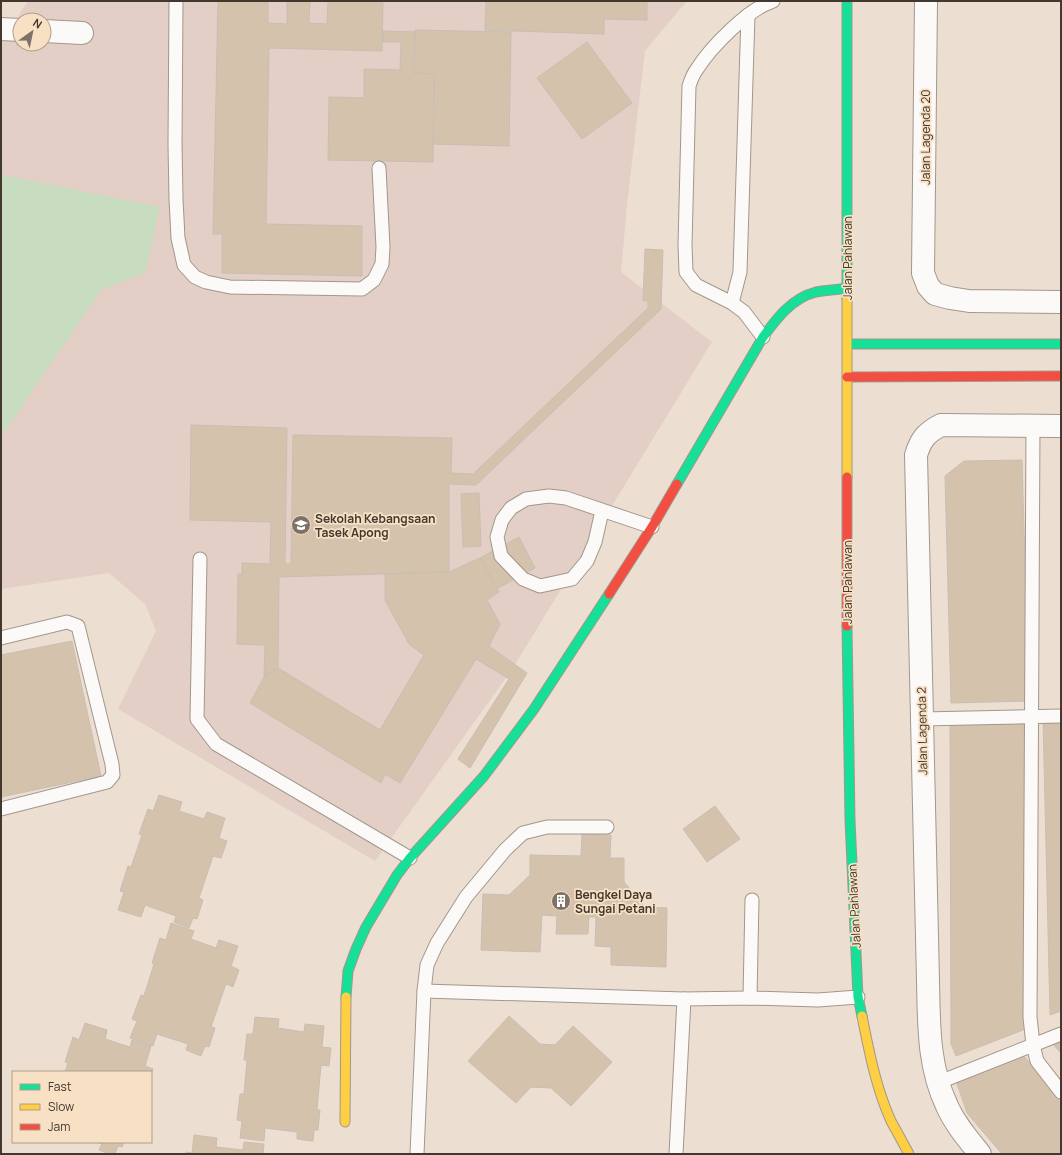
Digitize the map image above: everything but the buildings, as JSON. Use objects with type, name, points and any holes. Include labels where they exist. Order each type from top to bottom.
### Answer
[{"type":"street","name":"Jalan Pahlawan","points":[[847,1],[847,665],[850,820],[858,997],[871,1062],[880,1090],[891,1120],[909,1154]]},
{"type":"street","name":"Jalan Lagenda 20","points":[[926,1],[923,273],[928,286],[935,294],[969,301],[1061,302]]},
{"type":"street","points":[[1,29],[12,30]]},
{"type":"street","points":[[52,31],[82,33]]},
{"type":"street","points":[[345,1122],[346,995],[348,971],[366,927],[397,875],[410,858],[484,776],[534,709],[652,527],[763,337],[776,319],[792,303],[809,294],[847,288]]},
{"type":"street","points":[[848,344],[1061,344]]},
{"type":"street","points":[[847,377],[1061,376]]},
{"type":"street","name":"Jalan Lagenda 2","points":[[980,1154],[963,1133],[947,1108],[937,1083],[930,1052],[916,455],[919,446],[928,432],[941,425],[1060,426]]},
{"type":"lane","points":[[176,1],[175,144],[178,238],[184,265],[195,277],[206,282],[230,287],[362,289],[374,280],[382,264],[383,247],[379,168]]},
{"type":"lane","points":[[763,337],[744,312],[732,303],[696,285],[686,272],[685,245],[689,86],[696,70],[711,50],[748,15],[773,1]]},
{"type":"lane","points":[[732,303],[740,272],[748,15]]},
{"type":"lane","points":[[1032,425],[1030,1017],[1033,1045],[1037,1061],[1061,1092]]},
{"type":"lane","points":[[602,511],[595,542],[587,561],[572,579],[540,586],[523,579],[501,556],[497,537],[502,520],[511,508],[526,499],[549,496],[566,498],[652,527]]},
{"type":"lane","points":[[200,559],[197,719],[216,744],[410,858]]},
{"type":"lane","points":[[1,638],[67,622],[78,626],[112,764],[113,775],[107,782],[1,809]]},
{"type":"lane","points":[[922,719],[1031,718],[1061,716]]},
{"type":"lane","points":[[417,1154],[424,991],[427,965],[437,943],[466,897],[505,850],[523,833],[547,827],[607,827]]},
{"type":"lane","points":[[750,998],[752,900]]},
{"type":"lane","points":[[424,991],[684,999],[750,998],[818,1000],[858,997]]},
{"type":"lane","points":[[676,1154],[684,999]]},
{"type":"lane","points":[[937,1083],[1061,1034]]},
{"type":"shaded area","name":"Sekolah Kebangsaan Tasek Apong","points":[[28,1],[687,1],[645,51],[627,205],[621,272],[712,342],[513,668],[375,861],[118,709],[156,631],[145,604],[109,573],[1,589],[1,42],[12,25],[12,52],[52,52],[52,12],[21,12]]},
{"type":"green space","points":[[1,126],[3,175],[160,207],[145,273],[101,290],[1,437]]},
{"type":"traffic: fast","points":[[847,1],[847,298]]},
{"type":"traffic: fast","points":[[677,484],[763,337],[780,316],[792,304],[807,295],[820,291],[847,288]]},
{"type":"traffic: fast","points":[[848,344],[1061,344]]},
{"type":"traffic: fast","points":[[346,997],[348,971],[356,949],[366,927],[397,875],[410,858],[484,776],[534,709],[609,594]]},
{"type":"traffic: fast","points":[[847,626],[850,820],[858,997],[862,1016]]},
{"type":"traffic: slow","points":[[847,298],[847,477]]},
{"type":"traffic: slow","points":[[345,1122],[346,997]]},
{"type":"traffic: slow","points":[[862,1016],[867,1043],[881,1096],[891,1121],[909,1154]]},
{"type":"traffic: jam","points":[[847,377],[1061,376]]},
{"type":"traffic: jam","points":[[847,477],[847,626]]},
{"type":"traffic: jam","points":[[609,594],[652,527],[677,484]]},
{"type":"place","name":"Sekolah Kebangsaan Tasek Apong","points":[[301,525]]},
{"type":"place","name":"Bengkel Daya Sungai Petani","points":[[561,901]]}]
